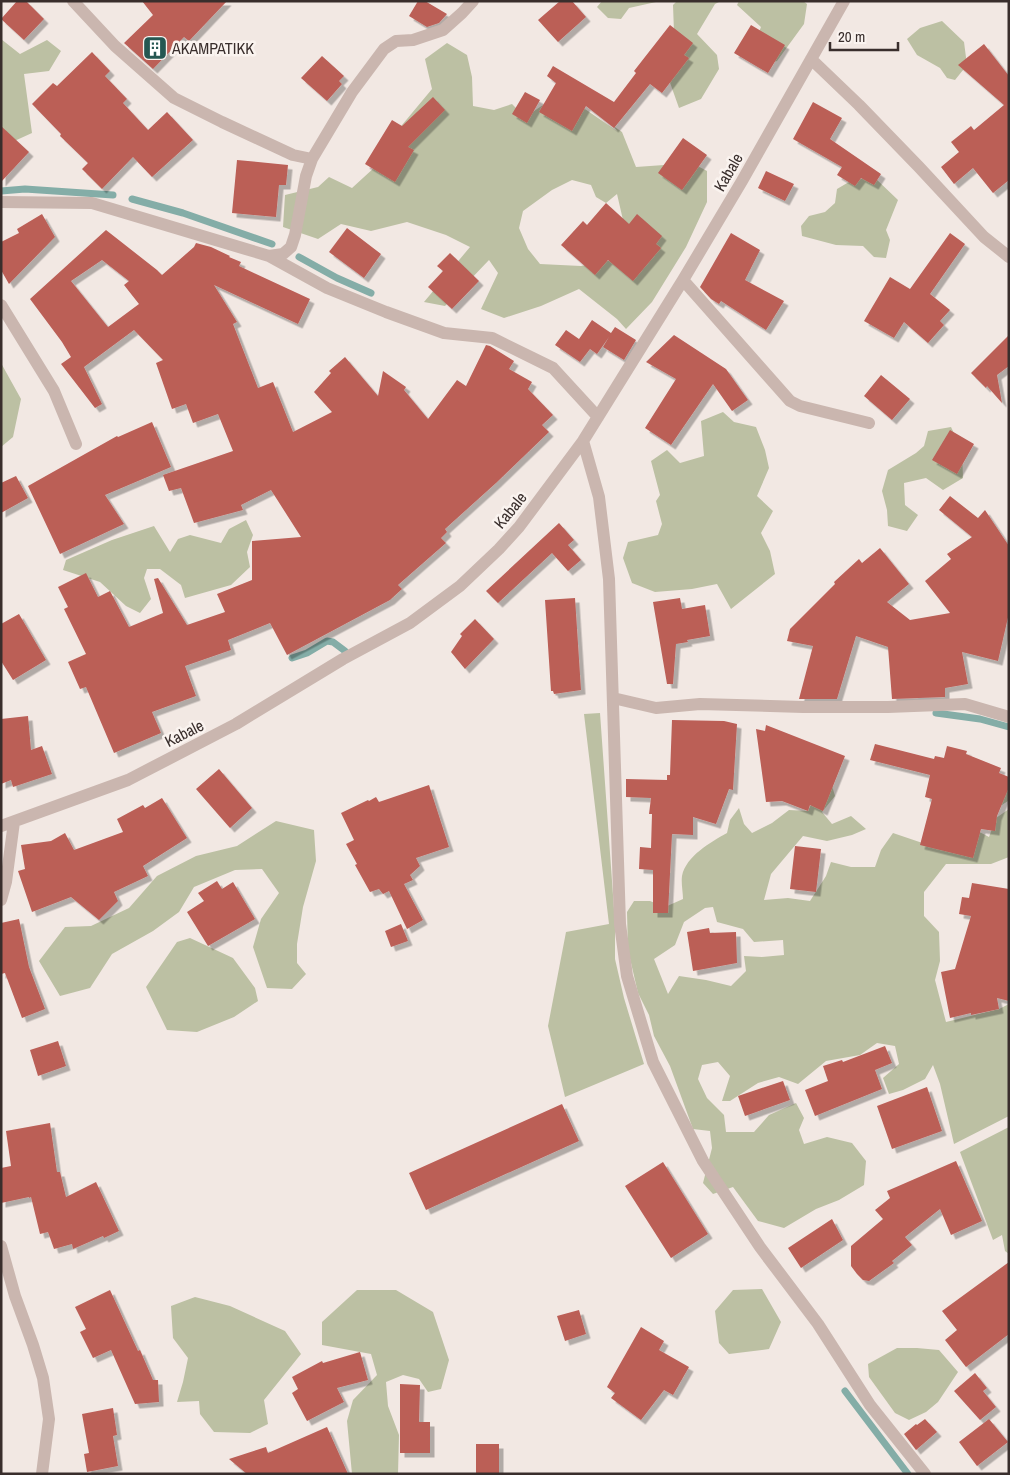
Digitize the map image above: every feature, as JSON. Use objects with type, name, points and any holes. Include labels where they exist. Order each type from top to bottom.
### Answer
[{"type":"street","points":[[73,1],[115,46],[174,98],[293,155],[312,159]]},
{"type":"street","points":[[269,256],[283,254],[291,248],[306,176],[312,159],[352,92],[384,49],[396,42],[414,40],[443,30],[473,1]]},
{"type":"street","name":"Kabale","points":[[8,824],[128,780],[236,724],[343,659],[410,623],[460,586],[499,549],[519,527],[583,441],[684,280],[844,1]]},
{"type":"street","points":[[811,59],[872,119],[984,237],[1009,257]]},
{"type":"street","points":[[1,202],[92,203],[269,256],[327,288],[386,312],[444,333],[492,338],[553,368],[598,417]]},
{"type":"street","points":[[684,280],[790,401],[800,406],[869,423]]},
{"type":"street","points":[[1,305],[54,391],[76,444]]},
{"type":"street","points":[[583,441],[599,497],[608,579],[620,924],[627,976],[653,1062],[703,1161],[760,1247],[818,1324],[870,1405],[925,1474]]},
{"type":"street","points":[[613,698],[656,708],[700,704],[803,707],[888,707],[965,704],[1009,717]]},
{"type":"street","points":[[1,900],[6,882],[8,824]]},
{"type":"street","points":[[1,1246],[15,1296],[43,1378],[49,1419],[42,1474]]},
{"type":"green space","points":[[602,1],[656,2],[629,8],[621,19],[608,18],[597,7]]},
{"type":"green space","points":[[677,1],[721,1],[715,4],[697,34],[717,55],[719,69],[701,99],[679,108],[668,77],[674,32],[673,5]]},
{"type":"green space","points":[[739,1],[803,1],[807,4],[804,24],[777,61],[768,64],[753,47],[761,27],[737,5]]},
{"type":"green space","points":[[942,21],[964,42],[967,65],[955,80],[947,78],[940,68],[917,55],[907,39],[920,28]]},
{"type":"green space","points":[[1,39],[20,54],[47,40],[61,51],[49,71],[24,74],[32,133],[10,143],[1,138]]},
{"type":"green space","points":[[447,43],[467,55],[472,77],[473,106],[494,110],[512,104],[525,117],[563,94],[617,131],[612,125],[622,132],[636,167],[692,163],[707,171],[707,202],[686,247],[652,302],[626,329],[617,319],[579,289],[541,306],[504,318],[481,309],[498,273],[489,260],[445,306],[424,302],[470,247],[446,235],[407,222],[371,231],[341,224],[318,239],[283,227],[285,195],[318,187],[329,177],[352,188],[375,167],[397,131],[432,89],[425,59]],"holes":[[[572,180],[591,185],[596,197],[606,203],[617,194],[623,220],[613,260],[581,266],[540,264],[528,249],[519,228],[523,211],[552,190]]]},
{"type":"green space","points":[[875,178],[898,200],[886,230],[890,240],[886,258],[874,257],[863,246],[836,245],[802,236],[801,226],[809,216],[825,212],[835,203],[837,189],[854,179]]},
{"type":"green space","points":[[1,363],[21,399],[13,437],[1,447]]},
{"type":"green space","points":[[723,412],[734,422],[756,427],[765,450],[769,468],[757,496],[773,511],[761,533],[770,551],[775,574],[731,609],[717,584],[692,589],[655,592],[632,583],[623,558],[628,542],[658,535],[662,524],[656,501],[660,495],[651,461],[667,450],[680,463],[704,456],[701,421]]},
{"type":"green space","points":[[951,427],[962,450],[963,478],[943,490],[926,478],[904,483],[905,505],[918,515],[907,531],[888,526],[887,510],[882,491],[888,470],[924,446],[928,431]]},
{"type":"green space","points":[[246,520],[253,535],[247,552],[250,567],[231,585],[185,598],[181,585],[160,569],[147,569],[144,578],[151,599],[140,613],[126,606],[100,582],[63,570],[66,560],[112,540],[154,526],[170,552],[178,539],[190,535],[221,543],[229,529]]},
{"type":"green space","points":[[600,713],[615,923],[615,959],[624,998],[644,1064],[565,1097],[548,1026],[566,932],[609,924],[584,714]]},
{"type":"green space","points":[[831,782],[835,796],[822,812],[832,824],[851,816],[866,829],[852,835],[827,841],[803,836],[771,874],[764,900],[788,898],[810,901],[826,876],[831,862],[851,867],[875,867],[881,850],[893,833],[946,851],[923,832],[935,838],[1009,786],[1008,801],[985,816],[972,828],[989,837],[996,818],[1009,809],[1009,857],[991,864],[946,864],[924,892],[924,916],[939,932],[940,961],[935,980],[946,1022],[999,1009],[1009,1004],[1009,1116],[954,1144],[940,1084],[933,1065],[925,1079],[903,1090],[889,1094],[883,1078],[899,1064],[895,1046],[877,1043],[860,1055],[826,1061],[798,1084],[779,1077],[758,1083],[730,1101],[722,1101],[730,1076],[718,1062],[702,1065],[698,1079],[707,1098],[724,1115],[726,1132],[754,1132],[769,1115],[796,1103],[804,1118],[799,1130],[804,1144],[827,1137],[852,1143],[866,1161],[864,1185],[839,1200],[816,1209],[784,1228],[758,1221],[733,1187],[713,1194],[703,1183],[712,1148],[710,1131],[693,1129],[670,1066],[654,1036],[649,1015],[638,993],[628,950],[627,912],[634,901],[650,901],[665,907],[683,899],[682,876],[688,862],[700,850],[727,833],[730,820],[739,808],[744,824],[752,833],[772,823],[789,810],[808,811],[816,794]],"holes":[[[713,907],[717,922],[743,929],[754,942],[783,940],[784,955],[744,956],[746,971],[731,986],[679,976],[668,994],[654,959],[675,945],[684,922],[705,908]]]},
{"type":"green space","points":[[276,821],[314,830],[316,861],[303,907],[297,944],[297,963],[306,974],[292,989],[267,988],[253,947],[261,919],[279,893],[262,869],[235,870],[194,887],[179,912],[153,931],[112,954],[90,988],[60,996],[39,961],[65,927],[91,926],[129,908],[157,876],[196,856],[237,846]]},
{"type":"green space","points":[[190,938],[233,958],[255,988],[258,1001],[234,1017],[197,1032],[167,1030],[146,987],[177,942]]},
{"type":"green space","points":[[1009,1127],[1009,1254],[1005,1251],[1002,1235],[993,1240],[960,1152]]},
{"type":"green space","points":[[762,1289],[781,1322],[769,1349],[729,1354],[719,1343],[715,1311],[733,1290]]},
{"type":"green space","points":[[357,1290],[396,1290],[433,1312],[449,1360],[441,1389],[428,1392],[419,1379],[403,1375],[386,1382],[388,1406],[399,1435],[398,1474],[352,1474],[347,1421],[353,1400],[377,1375],[371,1354],[322,1345],[322,1322]]},
{"type":"green space","points":[[195,1297],[230,1306],[285,1331],[301,1354],[264,1400],[268,1424],[250,1433],[214,1432],[200,1414],[199,1401],[177,1402],[188,1358],[173,1338],[171,1306]]},
{"type":"green space","points":[[897,1348],[939,1350],[958,1372],[938,1402],[926,1412],[909,1420],[895,1413],[869,1377],[868,1364]]},
{"type":"building","points":[[17,1],[26,1],[44,19],[24,40],[1,19]]},
{"type":"building","points":[[142,1],[227,1],[189,41],[184,37],[153,69],[124,43],[153,15]]},
{"type":"building","points":[[418,1],[425,1],[447,14],[439,23],[427,27],[409,16]]},
{"type":"building","points":[[560,1],[572,1],[586,17],[558,42],[538,20]]},
{"type":"building","points":[[670,25],[693,43],[684,55],[689,58],[662,93],[650,84],[614,128],[586,106],[572,131],[539,112],[556,83],[547,76],[553,66],[614,102],[636,73],[634,71]]},
{"type":"building","points":[[751,25],[785,45],[768,73],[734,53]]},
{"type":"building","points":[[984,44],[1009,76],[1009,180],[993,193],[973,168],[954,184],[941,167],[959,152],[951,142],[971,126],[974,130],[1004,105],[958,65]]},
{"type":"building","points":[[92,52],[110,71],[105,76],[127,99],[123,103],[148,130],[167,112],[193,140],[152,177],[133,157],[102,189],[82,169],[88,163],[60,136],[61,134],[32,104],[53,83],[57,86]]},
{"type":"building","points":[[322,56],[344,76],[339,81],[342,84],[327,101],[301,78]]},
{"type":"building","points":[[525,92],[540,100],[527,123],[512,114]]},
{"type":"building","points":[[433,97],[445,110],[408,147],[414,150],[395,182],[365,164],[392,120],[402,126]]},
{"type":"building","points":[[813,102],[842,118],[830,139],[881,174],[874,185],[861,178],[855,186],[837,175],[842,167],[793,139]]},
{"type":"building","points":[[1,126],[29,152],[1,182]]},
{"type":"building","points":[[683,138],[707,155],[682,190],[658,173]]},
{"type":"building","points":[[237,160],[288,165],[286,185],[279,185],[276,217],[232,213]]},
{"type":"building","points":[[766,171],[794,184],[785,201],[758,188]]},
{"type":"building","points":[[606,203],[629,224],[637,214],[662,236],[656,244],[661,248],[633,281],[608,260],[595,275],[561,245],[583,221],[587,225]]},
{"type":"building","points":[[42,214],[55,237],[9,284],[1,270],[1,242],[19,233],[17,229]]},
{"type":"building","points":[[347,228],[381,254],[364,278],[329,252]]},
{"type":"building","points":[[106,230],[162,275],[194,247],[196,243],[211,247],[230,256],[241,262],[239,266],[310,299],[298,324],[214,285],[237,322],[233,324],[258,388],[273,382],[293,432],[332,412],[314,392],[331,373],[329,371],[345,357],[378,396],[383,371],[406,387],[404,390],[428,419],[457,380],[466,386],[486,345],[514,361],[509,369],[532,382],[528,389],[553,415],[542,425],[549,432],[445,529],[447,532],[441,538],[446,543],[398,585],[402,589],[390,600],[287,655],[270,623],[228,640],[231,650],[185,666],[196,696],[152,712],[161,733],[114,753],[86,687],[80,689],[68,662],[86,654],[64,609],[68,607],[58,587],[86,573],[98,597],[110,591],[129,627],[163,613],[154,579],[158,578],[187,625],[225,612],[217,594],[252,580],[252,541],[301,537],[271,490],[241,505],[243,510],[194,523],[181,488],[169,491],[163,475],[233,451],[218,414],[193,423],[186,404],[172,409],[156,363],[163,360],[134,330],[84,367],[102,404],[95,408],[61,364],[71,357],[30,299]],"holes":[[[102,260],[129,281],[124,285],[139,304],[108,327],[71,281]]]},
{"type":"building","points":[[731,233],[760,250],[745,280],[784,301],[766,330],[721,301],[719,304],[711,299],[700,287]]},
{"type":"building","points":[[950,233],[965,244],[930,294],[950,310],[940,321],[944,325],[928,343],[904,322],[894,338],[864,321],[890,277],[910,289]]},
{"type":"building","points":[[450,253],[479,281],[452,309],[428,287],[443,271],[437,266]]},
{"type":"building","points":[[592,320],[611,333],[615,327],[636,340],[624,360],[603,347],[609,337],[597,354],[590,349],[580,362],[555,345],[566,330],[579,339]]},
{"type":"building","points":[[674,335],[726,369],[748,400],[732,411],[713,384],[671,445],[645,428],[676,379],[646,362]]},
{"type":"building","points":[[1009,335],[1009,366],[997,375],[1002,403],[987,386],[986,388],[971,373]]},
{"type":"building","points":[[881,375],[910,399],[892,420],[864,396]]},
{"type":"building","points":[[152,422],[171,467],[105,495],[124,524],[60,554],[28,486],[117,436]]},
{"type":"building","points":[[950,430],[974,444],[957,474],[932,460]]},
{"type":"building","points":[[16,476],[28,498],[1,513],[1,483]]},
{"type":"building","points":[[950,496],[978,518],[985,510],[1009,546],[1009,613],[998,661],[962,652],[968,684],[945,688],[945,697],[892,699],[888,647],[856,636],[837,699],[799,699],[813,646],[787,641],[790,629],[835,584],[834,582],[859,559],[862,563],[880,548],[909,584],[887,602],[910,620],[950,613],[925,581],[951,559],[947,554],[972,537],[939,510]]},
{"type":"building","points":[[559,523],[574,540],[568,545],[581,560],[568,571],[552,553],[498,603],[486,591]]},
{"type":"building","points":[[575,598],[581,690],[554,694],[551,691],[545,600]]},
{"type":"building","points":[[680,598],[682,609],[705,605],[710,636],[676,644],[673,684],[667,684],[653,602]]},
{"type":"building","points":[[19,614],[46,660],[13,680],[1,661],[1,624]]},
{"type":"building","points":[[475,619],[494,639],[465,669],[451,652],[462,636],[460,634]]},
{"type":"building","points":[[28,716],[31,750],[42,746],[52,774],[13,787],[11,780],[1,784],[1,719]]},
{"type":"building","points":[[672,720],[724,721],[737,724],[733,790],[729,789],[716,824],[693,817],[693,835],[672,834],[668,913],[653,913],[653,870],[639,869],[640,847],[651,848],[652,814],[649,814],[651,798],[626,797],[626,779],[667,780],[667,775],[670,775]]},
{"type":"building","points":[[766,725],[845,756],[823,811],[810,805],[808,811],[782,801],[766,802],[756,729],[765,731]]},
{"type":"building","points":[[875,744],[934,759],[935,756],[944,758],[947,746],[967,751],[966,754],[1001,768],[999,773],[1009,777],[1009,787],[997,816],[995,831],[981,829],[973,858],[920,845],[932,799],[925,797],[930,775],[870,760]]},
{"type":"building","points":[[219,769],[252,808],[230,828],[196,789]]},
{"type":"building","points":[[429,785],[449,847],[416,858],[420,866],[410,875],[413,880],[404,884],[423,920],[407,929],[389,891],[383,894],[379,889],[370,892],[346,844],[354,840],[341,813],[376,797],[379,802]]},
{"type":"building","points":[[162,798],[187,838],[143,866],[148,876],[114,892],[118,901],[99,920],[71,897],[32,912],[18,871],[25,869],[21,845],[51,841],[65,833],[74,850],[123,832],[117,819],[143,805],[145,808]]},
{"type":"building","points":[[795,846],[821,849],[816,892],[790,889]]},
{"type":"building","points":[[217,881],[222,889],[233,882],[255,919],[208,946],[187,912],[204,901],[198,893]]},
{"type":"building","points":[[972,883],[1009,889],[1009,1001],[997,998],[999,1009],[950,1018],[941,972],[955,969],[971,916],[959,914],[962,897],[969,898]]},
{"type":"building","points":[[19,919],[29,967],[45,1009],[22,1018],[5,973],[1,974],[1,923]]},
{"type":"building","points":[[401,924],[408,941],[391,947],[385,931]]},
{"type":"building","points":[[709,928],[710,933],[736,932],[737,963],[693,971],[687,932]]},
{"type":"building","points":[[58,1041],[66,1066],[38,1076],[30,1050]]},
{"type":"building","points":[[885,1046],[892,1063],[875,1070],[882,1089],[815,1116],[805,1090],[828,1081],[823,1066],[842,1060],[843,1062]]},
{"type":"building","points":[[783,1081],[790,1100],[745,1116],[738,1096]]},
{"type":"building","points":[[927,1087],[942,1131],[892,1149],[877,1106]]},
{"type":"building","points":[[562,1104],[579,1141],[426,1210],[409,1173]]},
{"type":"building","points":[[50,1123],[57,1172],[60,1172],[66,1197],[96,1182],[119,1231],[73,1249],[72,1244],[54,1249],[48,1232],[40,1234],[31,1197],[1,1203],[1,1168],[11,1166],[6,1131]]},
{"type":"building","points":[[956,1161],[982,1221],[951,1235],[940,1209],[905,1237],[912,1245],[892,1261],[894,1263],[869,1281],[863,1280],[851,1266],[851,1246],[883,1219],[875,1210],[890,1198],[887,1191]]},
{"type":"building","points":[[663,1162],[708,1234],[671,1258],[625,1186]]},
{"type":"building","points":[[832,1219],[843,1240],[801,1268],[788,1248]]},
{"type":"building","points":[[1009,1262],[1009,1334],[966,1367],[945,1340],[957,1330],[942,1311]]},
{"type":"building","points":[[110,1290],[153,1380],[158,1380],[159,1402],[135,1404],[111,1350],[93,1358],[80,1332],[86,1329],[75,1307]]},
{"type":"building","points":[[579,1310],[586,1334],[565,1341],[557,1316]]},
{"type":"building","points":[[641,1327],[664,1341],[659,1350],[689,1367],[673,1395],[664,1390],[641,1420],[611,1398],[615,1393],[607,1387]]},
{"type":"building","points":[[360,1352],[368,1380],[337,1388],[344,1402],[307,1421],[292,1393],[298,1389],[292,1377],[322,1361],[323,1363]]},
{"type":"building","points":[[975,1373],[987,1388],[983,1391],[996,1407],[980,1420],[954,1391]]},
{"type":"building","points":[[400,1384],[420,1385],[419,1422],[430,1422],[430,1453],[400,1453]]},
{"type":"building","points":[[113,1408],[117,1435],[113,1436],[118,1466],[87,1472],[84,1454],[89,1453],[82,1414]]},
{"type":"building","points":[[925,1419],[937,1432],[916,1450],[904,1434]]},
{"type":"building","points":[[989,1419],[1008,1442],[977,1466],[959,1442]]},
{"type":"building","points":[[327,1427],[348,1474],[247,1474],[229,1459],[266,1447],[268,1453]]},
{"type":"building","points":[[476,1444],[499,1444],[499,1474],[476,1474]]},
{"type":"waterway","points":[[1,191],[25,189],[113,195]]},
{"type":"waterway","points":[[132,199],[183,213],[272,244]]},
{"type":"waterway","points":[[299,257],[337,278],[371,293]]},
{"type":"waterway","points":[[292,658],[307,653],[327,641],[333,642],[345,651]]},
{"type":"waterway","points":[[936,713],[980,719],[1009,727]]},
{"type":"waterway","points":[[845,1391],[908,1474]]},
{"type":"place","name":"AKAMPATIKK","points":[[155,48]]}]
